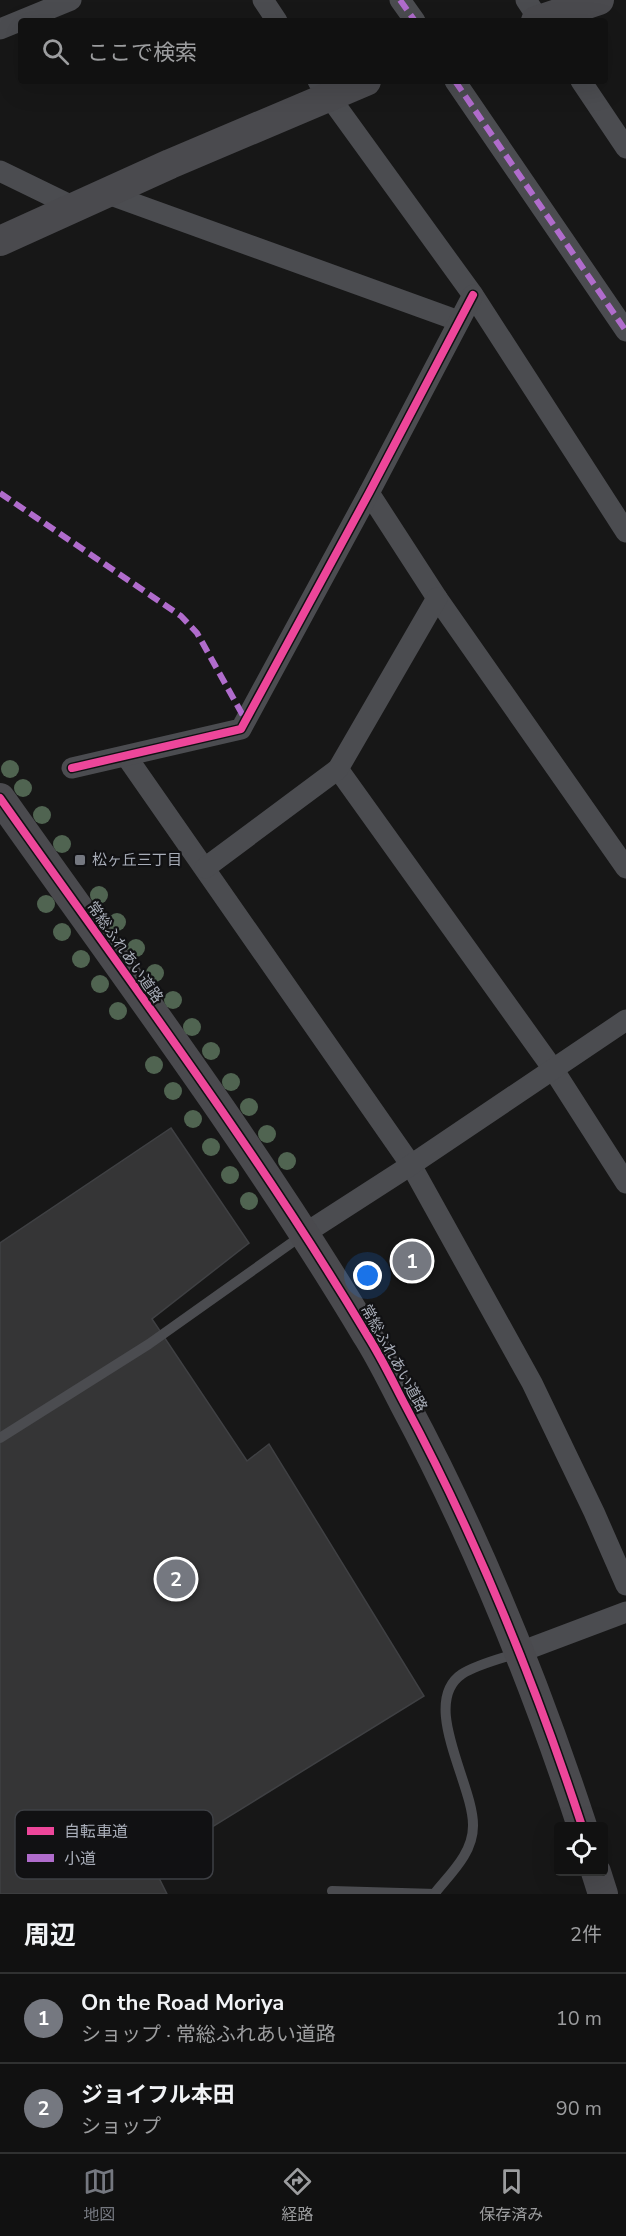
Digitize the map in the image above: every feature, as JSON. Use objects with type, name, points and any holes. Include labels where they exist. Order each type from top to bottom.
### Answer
[{"type":"street","points":[[27,18],[71,0]]},
{"type":"street","points":[[263,0],[276,18]]},
{"type":"street","points":[[400,0],[412,18]]},
{"type":"street","points":[[536,15],[599,0]]},
{"type":"street","points":[[0,29],[18,22]]},
{"type":"street","points":[[0,241],[323,89],[350,84]]},
{"type":"street","points":[[457,84],[626,331]]},
{"type":"street","points":[[583,84],[626,148]]},
{"type":"street","points":[[323,89],[473,295],[626,532]]},
{"type":"street","points":[[0,171],[75,207]]},
{"type":"street","points":[[105,193],[459,321]]},
{"type":"street","points":[[72,768],[241,729],[473,295]]},
{"type":"street","points":[[369,493],[437,598],[626,868]]},
{"type":"street","points":[[205,868],[338,769],[437,598]]},
{"type":"street","points":[[126,756],[411,1165],[532,1383],[626,1585]]},
{"type":"street","points":[[338,769],[553,1069],[626,1183]]},
{"type":"street","name":"常総ふれあい道路","points":[[0,798],[218,1108],[304,1234],[369,1337],[425,1441],[475,1543],[520,1652],[580,1822]]},
{"type":"street","points":[[304,1234],[626,1020]]},
{"type":"street","points":[[520,1652],[626,1612]]},
{"type":"street","points":[[597,1876],[603,1894]]},
{"type":"lane","points":[[0,1438],[149,1344],[304,1234]]},
{"type":"lane","points":[[332,1891],[436,1893],[465,1856],[473,1827],[470,1800],[448,1731],[445,1699],[459,1676],[471,1669],[520,1652]]},
{"type":"building","points":[[171,1128],[249,1243],[152,1319],[247,1461],[269,1444],[424,1696],[213,1826],[213,1810],[15,1810],[15,1879],[160,1879],[167,1894],[0,1894],[0,1243]]},
{"type":"marked path","points":[[400,0],[413,18]]},
{"type":"marked path","points":[[457,84],[626,331]]},
{"type":"marked path","points":[[0,493],[181,616],[197,633],[246,721]]},
{"type":"cycle path","points":[[72,768],[241,729],[473,295]]},
{"type":"cycle path","points":[[0,798],[235,1130],[377,1352],[431,1454],[480,1558],[524,1664],[581,1822]]},
{"type":"place","name":"松ヶ丘三丁目","points":[[80,860]]},
{"type":"place","name":"On the Road Moriya","points":[[412,1261]]},
{"type":"place","name":"ジョイフル本田","points":[[176,1579]]}]
